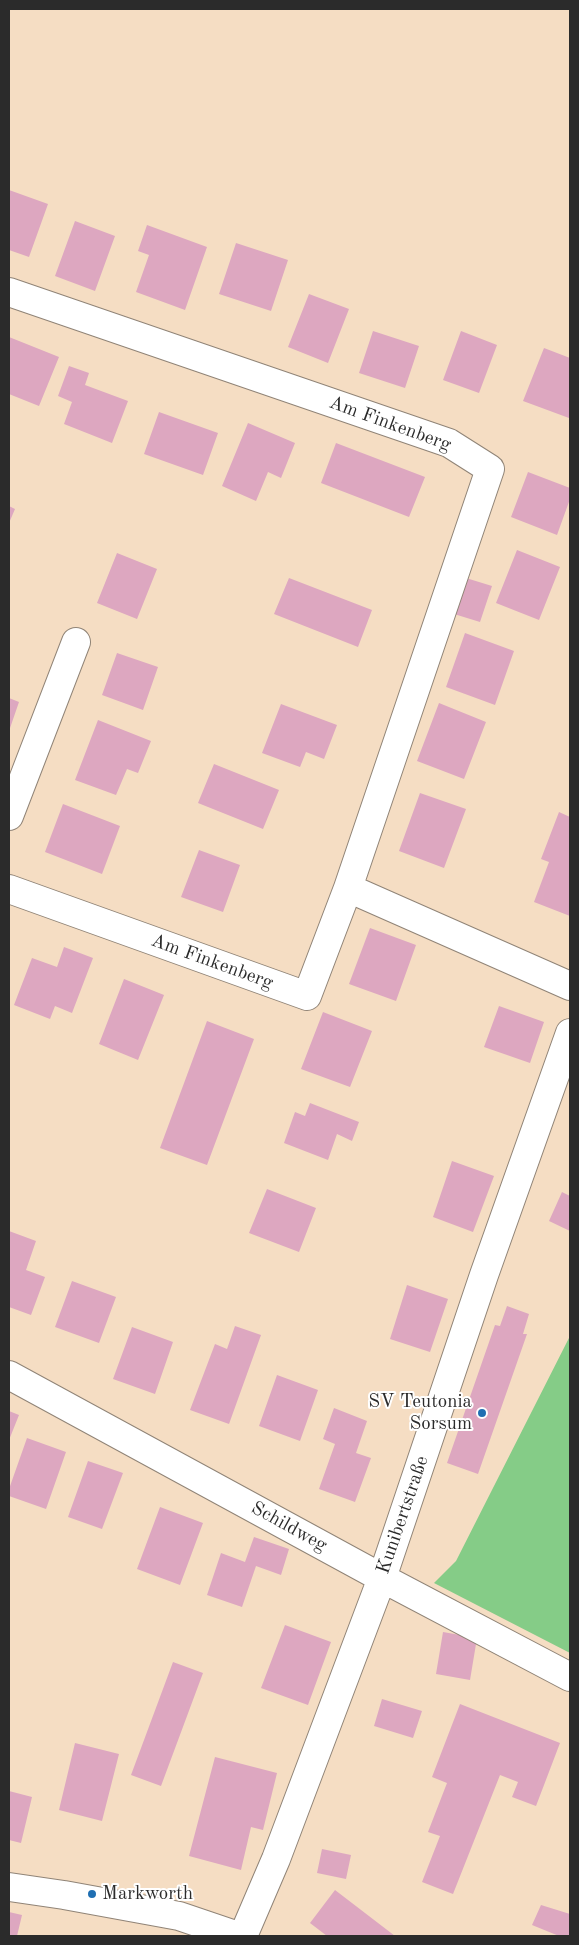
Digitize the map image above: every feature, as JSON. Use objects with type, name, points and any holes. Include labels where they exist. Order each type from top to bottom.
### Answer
[{"type":"street","name":"Am Finkenberg","points":[[9,292],[449,443],[490,469],[348,888],[307,996],[9,889]]},
{"type":"street","points":[[9,816],[76,642]]},
{"type":"street","points":[[348,888],[570,986]]},
{"type":"street","name":"Kunibertstraße","points":[[243,1936],[276,1860],[382,1578],[484,1275],[570,1033]]},
{"type":"street","name":"Schildweg","points":[[9,1375],[382,1578],[570,1677]]},
{"type":"street","points":[[9,1887],[179,1916],[238,1936]]},
{"type":"green space","points":[[570,1336],[570,1653],[434,1583],[456,1561]]},
{"type":"building","points":[[9,190],[48,204],[29,257],[9,250]]},
{"type":"building","points":[[75,221],[115,236],[95,291],[55,276]]},
{"type":"building","points":[[147,225],[207,247],[185,310],[136,292],[149,255],[138,251]]},
{"type":"building","points":[[236,243],[288,260],[271,311],[219,294]]},
{"type":"building","points":[[309,294],[349,309],[328,363],[288,347]]},
{"type":"building","points":[[373,331],[419,346],[405,388],[359,373]]},
{"type":"building","points":[[461,331],[497,345],[479,393],[443,380]]},
{"type":"building","points":[[9,337],[59,357],[39,406],[9,394]]},
{"type":"building","points":[[544,348],[570,358],[569,418],[523,401]]},
{"type":"building","points":[[69,366],[89,373],[85,385],[128,401],[112,443],[64,424],[72,402],[58,396]]},
{"type":"building","points":[[159,412],[218,433],[203,475],[144,454]]},
{"type":"building","points":[[248,423],[295,443],[281,478],[268,472],[256,501],[222,486]]},
{"type":"building","points":[[336,443],[425,477],[409,517],[321,483]]},
{"type":"building","points":[[528,472],[570,488],[570,499],[557,535],[511,517]]},
{"type":"building","points":[[9,506],[15,509],[9,523]]},
{"type":"building","points":[[517,550],[560,567],[539,620],[496,603]]},
{"type":"building","points":[[117,553],[157,569],[137,619],[97,603]]},
{"type":"building","points":[[289,578],[372,610],[358,647],[274,614]]},
{"type":"building","points":[[466,578],[492,586],[480,622],[454,614]]},
{"type":"building","points":[[465,633],[514,651],[495,705],[446,687]]},
{"type":"building","points":[[117,653],[158,667],[143,710],[102,695]]},
{"type":"building","points":[[9,698],[19,702],[9,731]]},
{"type":"building","points":[[439,703],[486,722],[464,779],[417,761]]},
{"type":"building","points":[[281,704],[337,725],[324,759],[306,752],[300,767],[262,753]]},
{"type":"building","points":[[98,720],[151,741],[138,773],[127,769],[116,795],[75,780]]},
{"type":"building","points":[[214,764],[279,790],[263,829],[198,803]]},
{"type":"building","points":[[420,793],[466,809],[444,868],[399,851]]},
{"type":"building","points":[[63,804],[120,826],[102,874],[45,852]]},
{"type":"building","points":[[559,812],[570,817],[570,916],[534,902],[549,862],[541,859]]},
{"type":"building","points":[[199,850],[240,865],[223,912],[181,897]]},
{"type":"building","points":[[370,928],[416,945],[396,1001],[349,984]]},
{"type":"building","points":[[64,947],[93,958],[72,1013],[55,1006],[50,1019],[14,1005],[32,958],[57,967]]},
{"type":"building","points":[[124,979],[164,995],[138,1060],[99,1044]]},
{"type":"building","points":[[499,1006],[544,1022],[530,1063],[484,1047]]},
{"type":"building","points":[[323,1012],[372,1031],[350,1087],[301,1069]]},
{"type":"building","points":[[207,1021],[254,1039],[207,1165],[160,1148]]},
{"type":"building","points":[[310,1103],[359,1122],[352,1141],[337,1134],[328,1160],[284,1143],[295,1112],[305,1116]]},
{"type":"building","points":[[452,1161],[494,1176],[473,1232],[433,1217]]},
{"type":"building","points":[[267,1189],[316,1208],[299,1252],[249,1233]]},
{"type":"building","points":[[562,1192],[570,1196],[570,1231],[549,1221]]},
{"type":"building","points":[[9,1231],[36,1241],[26,1270],[45,1277],[31,1315],[9,1307]]},
{"type":"building","points":[[72,1281],[116,1297],[99,1343],[55,1327]]},
{"type":"building","points":[[407,1285],[448,1299],[430,1352],[390,1339]]},
{"type":"building","name":"SV Teutonia Sorsum","points":[[507,1306],[529,1314],[523,1334],[527,1334],[478,1474],[447,1463],[495,1325],[500,1326]]},
{"type":"building","points":[[235,1326],[261,1335],[229,1424],[190,1410],[215,1344],[227,1349]]},
{"type":"building","points":[[132,1327],[173,1342],[155,1394],[113,1379]]},
{"type":"building","points":[[277,1375],[318,1390],[300,1441],[259,1426]]},
{"type":"building","points":[[334,1408],[367,1421],[356,1453],[371,1458],[355,1502],[319,1489],[335,1444],[323,1439]]},
{"type":"building","points":[[9,1411],[19,1415],[9,1440]]},
{"type":"building","points":[[27,1438],[66,1452],[46,1509],[9,1496],[9,1489]]},
{"type":"building","points":[[88,1461],[123,1473],[102,1529],[68,1517]]},
{"type":"building","points":[[160,1507],[203,1523],[180,1585],[137,1569]]},
{"type":"building","points":[[254,1537],[289,1549],[281,1575],[256,1566],[242,1607],[207,1595],[221,1553],[245,1562]]},
{"type":"building","points":[[285,1625],[331,1642],[308,1705],[261,1688]]},
{"type":"building","points":[[443,1632],[477,1638],[470,1680],[436,1674]]},
{"type":"building","points":[[173,1662],[203,1673],[161,1786],[131,1775]]},
{"type":"building","points":[[382,1699],[422,1711],[413,1738],[374,1726]]},
{"type":"building","points":[[460,1704],[560,1743],[536,1806],[512,1797],[518,1782],[500,1775],[453,1894],[422,1882],[440,1836],[428,1832],[447,1783],[432,1777]]},
{"type":"building","points":[[75,1743],[119,1754],[102,1821],[59,1810]]},
{"type":"building","points":[[215,1757],[277,1773],[263,1830],[251,1827],[241,1870],[189,1856]]},
{"type":"building","points":[[9,1791],[32,1797],[21,1843],[9,1840]]},
{"type":"building","points":[[322,1849],[351,1855],[346,1879],[317,1873]]},
{"type":"building","points":[[335,1890],[395,1936],[327,1936],[310,1923]]},
{"type":"building","points":[[541,1905],[570,1914],[570,1936],[559,1936],[532,1925]]},
{"type":"building","points":[[9,1912],[22,1915],[17,1936],[9,1936]]},
{"type":"place","name":"SV Teutonia Sorsum","points":[[482,1413]]},
{"type":"place","name":"Markworth","points":[[92,1894]]}]
